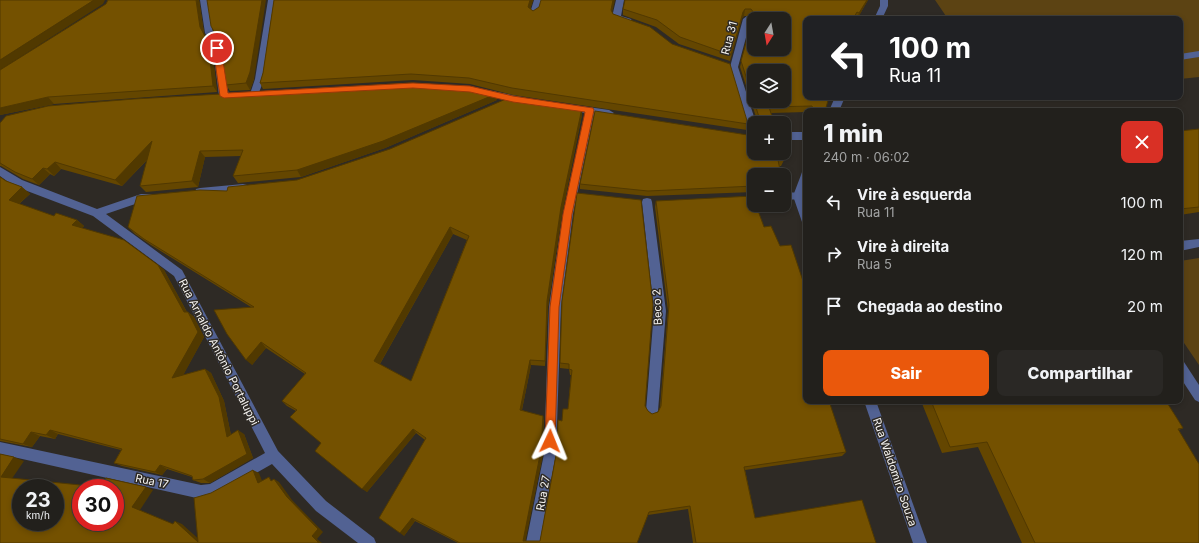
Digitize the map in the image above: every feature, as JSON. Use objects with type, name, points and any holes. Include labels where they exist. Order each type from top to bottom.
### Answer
[{"type":"street","points":[[204,0],[209,33],[217,48],[224,96]]},
{"type":"street","points":[[255,94],[260,79],[272,0]]},
{"type":"street","points":[[534,12],[538,0]]},
{"type":"street","points":[[620,0],[616,17],[638,25]]},
{"type":"street","points":[[879,16],[884,6],[884,0]]},
{"type":"street","name":"Rua 31","points":[[747,19],[730,65],[747,122]]},
{"type":"street","points":[[1183,57],[1199,54]]},
{"type":"street","points":[[470,89],[528,101]]},
{"type":"street","points":[[499,105],[513,99]]},
{"type":"street","points":[[559,106],[621,115]]},
{"type":"street","name":"Rua 27","points":[[533,543],[550,454],[555,307],[568,214],[576,194],[590,110]]},
{"type":"street","points":[[791,136],[803,136]]},
{"type":"street","name":"Rua Arnaldo Antônio Portaluppi","points":[[0,171],[18,183],[97,213],[178,273],[273,456],[321,506],[367,542]]},
{"type":"street","points":[[803,183],[798,196],[803,210]]},
{"type":"street","points":[[187,193],[256,186]]},
{"type":"street","points":[[97,213],[141,198],[156,196]]},
{"type":"street","points":[[791,196],[798,196]]},
{"type":"street","name":"Beco 2","points":[[647,202],[660,311],[652,412]]},
{"type":"street","points":[[1183,246],[1199,244]]},
{"type":"street","points":[[1183,371],[1199,396]]},
{"type":"street","name":"Rua Waldomiro Souza","points":[[871,404],[920,543]]},
{"type":"street","name":"Rua 17","points":[[0,448],[201,492],[212,490],[273,456]]},
{"type":"shaded area","points":[[935,0],[1199,0],[1199,77],[1183,79],[1183,16],[946,16]]},
{"type":"shaded area","points":[[1199,258],[1199,365],[1183,341],[1183,261]]},
{"type":"building","points":[[0,0],[94,0],[0,60]]},
{"type":"building","points":[[108,0],[196,0],[200,27],[208,42],[213,86],[48,97],[0,108],[0,70],[106,4]]},
{"type":"building","points":[[207,0],[262,0],[250,72],[246,83],[226,85],[219,41],[211,26]]},
{"type":"building","points":[[274,0],[530,0],[528,7],[533,11],[539,7],[541,0],[613,0],[611,10],[613,14],[650,27],[672,44],[730,64],[747,124],[512,88],[469,78],[411,74],[260,83],[263,73]]},
{"type":"building","points":[[625,0],[867,0],[859,13],[857,12],[855,16],[803,16],[803,100],[828,100],[826,108],[813,108],[812,106],[791,106],[791,64],[747,64],[747,80],[741,61],[747,39],[747,56],[791,56],[791,12],[753,12],[751,9],[745,9],[731,55],[680,37],[657,20],[623,9]]},
{"type":"building","points":[[411,83],[468,87],[496,94],[383,141],[297,170],[233,176],[243,150],[200,151],[192,181],[140,186],[152,141],[115,180],[55,162],[47,169],[43,168],[32,179],[15,172],[0,163],[0,123],[6,116],[48,106],[134,99]]},
{"type":"building","points":[[513,96],[582,108],[561,207],[547,301],[545,361],[530,360],[520,410],[543,416],[541,450],[523,541],[540,541],[557,450],[558,420],[562,421],[563,409],[568,409],[572,370],[569,369],[569,364],[560,363],[562,301],[577,193],[641,200],[653,305],[645,406],[652,414],[658,412],[661,406],[669,305],[656,201],[747,196],[747,212],[759,212],[764,227],[771,226],[780,246],[791,245],[803,281],[803,404],[830,404],[846,452],[744,467],[755,518],[862,500],[876,543],[696,543],[690,506],[649,512],[637,543],[460,543],[412,518],[400,533],[379,518],[426,438],[413,429],[362,489],[315,451],[321,443],[290,417],[297,410],[282,401],[306,373],[261,342],[246,360],[227,334],[214,310],[254,307],[144,239],[128,227],[137,196],[200,190],[227,191],[228,187],[297,180],[390,149]],"holes":[[[450,227],[469,236],[411,381],[374,361]]]},
{"type":"building","points":[[756,108],[769,108],[772,116],[759,116]]},
{"type":"building","points":[[595,111],[747,135],[747,160],[778,160],[780,168],[747,168],[747,186],[648,191],[580,184]]},
{"type":"building","points":[[1199,129],[1199,207],[1183,209],[1183,131]]},
{"type":"building","points":[[0,177],[22,187],[9,200],[54,216],[56,213],[77,220],[72,225],[124,240],[158,265],[184,312],[188,312],[198,332],[172,378],[205,369],[219,397],[227,437],[238,430],[247,454],[203,479],[193,480],[192,476],[160,465],[155,472],[114,463],[122,449],[50,430],[46,435],[31,432],[23,444],[0,439]]},
{"type":"building","points":[[932,404],[1168,404],[1183,428],[1178,429],[1199,464],[1199,543],[1035,543],[987,442],[950,447]]},
{"type":"building","points":[[0,454],[14,457],[1,477],[21,479],[12,479],[12,531],[64,531],[64,483],[72,484],[72,531],[124,531],[124,482],[146,487],[132,507],[173,524],[175,521],[198,542],[194,498],[211,493],[253,470],[258,483],[269,477],[271,481],[274,479],[287,497],[318,529],[312,536],[318,543],[0,543]]},
{"type":"route","points":[[217,48],[224,96],[413,85],[470,89],[513,99],[590,110],[568,214],[555,307],[550,441]]}]
